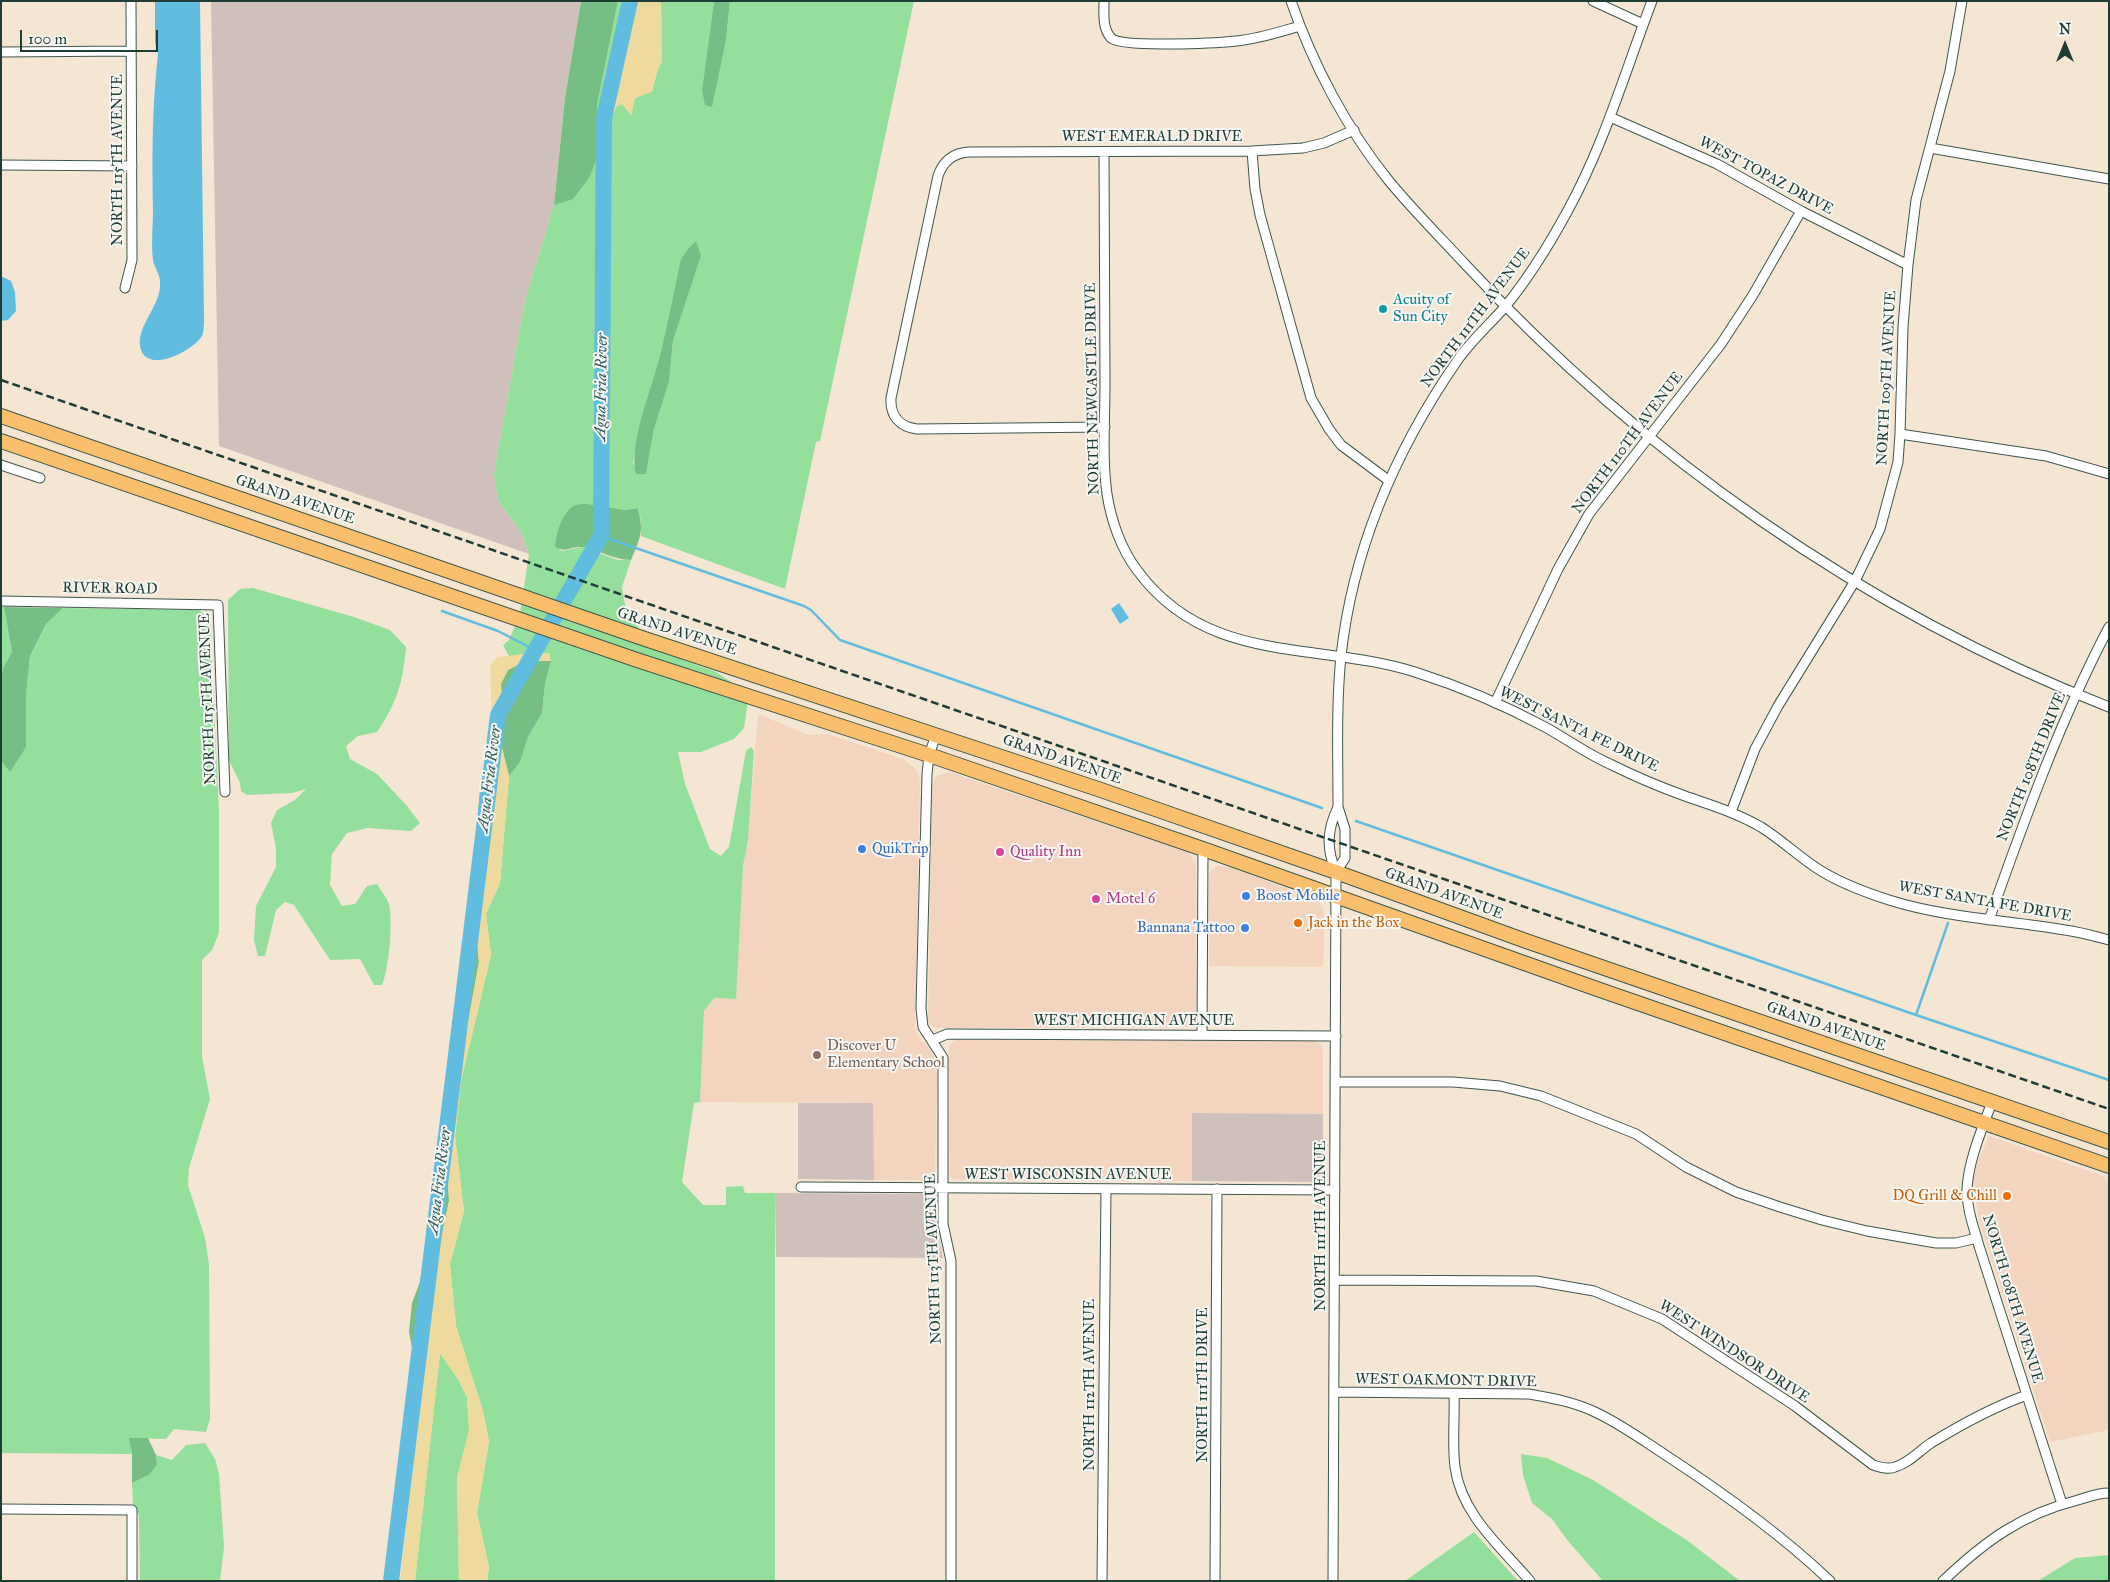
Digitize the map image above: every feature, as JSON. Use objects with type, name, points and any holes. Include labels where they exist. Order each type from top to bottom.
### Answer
[{"type":"highway","name":"GRAND AVENUE","points":[[1,416],[642,638],[936,735],[1336,872],[1526,941],[2109,1142]]},
{"type":"highway","points":[[1,441],[636,660],[929,754],[1203,848],[1582,984],[2109,1166]]},
{"type":"street","name":"NORTH 115TH AVENUE","points":[[125,288],[132,260],[131,1]]},
{"type":"street","points":[[1104,1],[1104,22],[1112,39],[1129,44],[1237,41],[1300,26]]},
{"type":"street","points":[[1291,1],[1300,26],[1326,82],[1354,130],[1388,180],[1504,307],[1563,363],[1650,436],[1757,517],[1855,581],[1937,629],[2076,694],[2109,707]]},
{"type":"street","points":[[1593,1],[1644,24]]},
{"type":"street","name":"NORTH 111TH AVENUE","points":[[1336,872],[1345,858],[1345,829],[1338,807],[1341,656],[1349,605],[1370,526],[1388,480],[1418,420],[1456,362],[1529,275],[1567,212],[1610,117],[1652,1]]},
{"type":"street","name":"NORTH 109TH AVENUE","points":[[1731,812],[1755,750],[1778,706],[1855,581],[1880,530],[1898,462],[1903,327],[1916,200],[1950,71],[1962,1]]},
{"type":"street","points":[[1,52],[132,51]]},
{"type":"street","name":"WEST TOPAZ DRIVE","points":[[1610,117],[1717,164],[1801,211],[1908,265]]},
{"type":"street","name":"WEST EMERALD DRIVE","points":[[1105,427],[917,429],[906,426],[896,419],[891,410],[891,398],[938,176],[942,166],[949,158],[959,153],[969,152],[1252,151],[1303,148],[1324,143],[1354,130]]},
{"type":"street","points":[[1930,148],[2109,179]]},
{"type":"street","points":[[1252,151],[1255,189],[1260,215],[1311,398],[1329,429],[1341,445],[1388,480]]},
{"type":"street","name":"NORTH NEWCASTLE DRIVE","points":[[1104,152],[1107,494],[1115,526],[1127,555],[1137,571],[1159,595],[1186,617],[1207,629],[1231,638],[1288,650],[1341,656]]},
{"type":"street","points":[[1,165],[132,166]]},
{"type":"street","name":"NORTH 110TH AVENUE","points":[[1495,703],[1558,569],[1589,514],[1721,344],[1753,294],[1801,211]]},
{"type":"street","points":[[1900,434],[2046,456],[2109,474]]},
{"type":"street","points":[[1,465],[40,478]]},
{"type":"street","name":"RIVER ROAD","points":[[1,600],[218,605]]},
{"type":"street","name":"NORTH 115TH AVENUE","points":[[218,605],[225,792]]},
{"type":"street","name":"NORTH 108TH DRIVE","points":[[1989,920],[2018,840],[2076,694],[2109,627]]},
{"type":"street","name":"WEST SANTA FE DRIVE","points":[[1341,656],[1415,672],[1495,703],[1547,728],[1607,763],[1731,812],[1761,827],[1817,868],[1845,883],[1906,905],[1989,920],[2069,930],[2109,940]]},
{"type":"street","name":"NORTH 113TH AVENUE","points":[[936,735],[929,754],[921,1008],[923,1027],[943,1058],[943,1224],[950,1261],[951,1581]]},
{"type":"street","name":"NORTH 111TH AVENUE","points":[[1333,1581],[1336,872],[1329,856],[1330,824],[1338,807]]},
{"type":"street","points":[[1202,1035],[1203,848]]},
{"type":"street","name":"WEST MICHIGAN AVENUE","points":[[933,1040],[948,1034],[1336,1036]]},
{"type":"street","points":[[1335,1082],[1453,1082],[1500,1086],[1541,1096],[1636,1134],[1686,1167],[1736,1192],[1780,1207],[1867,1231],[1936,1242],[1956,1243],[1977,1238]]},
{"type":"street","name":"NORTH 108TH AVENUE","points":[[1992,1102],[1974,1154],[1967,1190],[1969,1205],[1977,1238],[2062,1504]]},
{"type":"street","name":"WEST WISCONSIN AVENUE","points":[[801,1187],[1334,1190]]},
{"type":"street","name":"NORTH 112TH AVENUE","points":[[1102,1581],[1106,1189]]},
{"type":"street","name":"NORTH 111TH DRIVE","points":[[1215,1581],[1217,1189]]},
{"type":"street","name":"WEST WINDSOR DRIVE","points":[[1335,1280],[1536,1281],[1594,1291],[1662,1319],[1782,1396],[1873,1465],[1884,1468],[1895,1467],[1906,1462],[1927,1446],[1970,1419],[2028,1395]]},
{"type":"street","name":"WEST OAKMONT DRIVE","points":[[1334,1392],[1529,1394],[1554,1398],[1595,1412],[1618,1424],[1726,1496],[1830,1581]]},
{"type":"street","points":[[1454,1394],[1455,1466],[1459,1486],[1466,1504],[1482,1527],[1530,1581]]},
{"type":"street","points":[[1943,1581],[1988,1542],[2038,1512],[2062,1504],[2109,1493]]},
{"type":"street","points":[[1,1509],[132,1510],[132,1581]]},
{"type":"shaded area","points":[[211,1],[581,1],[565,98],[554,205],[525,301],[494,474],[498,500],[522,533],[529,554],[219,446]]},
{"type":"shaded area","points":[[758,714],[809,735],[828,734],[903,759],[917,770],[920,780],[915,1025],[918,1036],[930,1049],[935,1060],[937,1077],[935,1173],[934,1178],[929,1180],[874,1180],[872,1103],[700,1102],[704,1011],[714,998],[735,999],[743,866],[748,840]]},
{"type":"shaded area","points":[[949,772],[1188,852],[1196,865],[1196,1021],[1193,1025],[1189,1027],[936,1028],[930,1025],[928,1020],[932,786],[937,776]]},
{"type":"shaded area","points":[[1217,866],[1229,867],[1318,900],[1325,914],[1323,967],[1209,966],[1209,874]]},
{"type":"shaded area","points":[[956,1040],[1314,1041],[1320,1044],[1323,1050],[1323,1114],[1192,1113],[1192,1181],[955,1180],[951,1178],[950,1174],[949,1047]]},
{"type":"shaded area","points":[[798,1103],[873,1103],[874,1180],[798,1179]]},
{"type":"shaded area","points":[[1192,1113],[1323,1114],[1323,1169],[1319,1178],[1311,1182],[1192,1181]]},
{"type":"shaded area","points":[[1989,1136],[2109,1178],[2109,1430],[2050,1442],[1979,1220],[1973,1180],[1978,1161]]},
{"type":"shaded area","points":[[775,1193],[928,1194],[934,1198],[936,1224],[943,1258],[776,1257]]},
{"type":"green space","points":[[581,1],[618,1],[597,105],[597,158],[589,178],[573,199],[554,205],[565,98]]},
{"type":"green space","points":[[618,1],[633,1],[620,13],[602,111],[614,113],[616,107],[622,104],[631,115],[635,98],[652,91],[662,61],[661,1],[714,1],[702,90],[711,107],[726,40],[730,1],[914,1],[820,441],[816,442],[785,589],[641,536],[641,520],[636,508],[627,510],[588,504],[556,538],[555,546],[562,551],[582,547],[618,560],[631,560],[622,587],[625,605],[650,648],[716,672],[749,694],[744,728],[734,739],[701,752],[678,752],[685,784],[710,849],[721,856],[729,847],[746,751],[751,747],[754,751],[748,840],[743,866],[736,999],[714,998],[704,1011],[700,1102],[694,1103],[682,1182],[703,1205],[726,1205],[726,1187],[743,1186],[745,1193],[775,1193],[775,1581],[487,1581],[489,1567],[477,1513],[489,1442],[483,1411],[456,1326],[450,1264],[464,1211],[455,1137],[461,1081],[491,955],[486,914],[500,883],[509,776],[520,762],[528,737],[542,713],[545,684],[551,661],[534,653],[509,656],[503,645],[509,640],[520,614],[529,554],[522,533],[498,500],[494,474],[525,301],[554,205],[573,198],[597,158],[597,105]],"holes":[[[701,256],[673,341],[669,382],[654,429],[646,474],[633,464],[644,410],[660,358]]]},
{"type":"green space","points":[[714,1],[730,1],[726,40],[712,107],[705,105],[702,90]]},
{"type":"green space","points":[[696,241],[701,256],[673,341],[669,382],[654,429],[646,474],[636,474],[634,462],[638,432],[660,356],[681,259]]},
{"type":"green space","points":[[588,504],[626,510],[637,508],[641,529],[631,560],[617,558],[587,548],[577,547],[565,550],[555,547],[563,517],[576,505]]},
{"type":"green space","points":[[253,588],[354,617],[390,630],[406,647],[401,682],[394,702],[384,721],[377,732],[358,736],[346,746],[350,759],[377,774],[420,823],[411,831],[367,828],[347,833],[332,854],[330,885],[342,906],[355,904],[367,886],[377,884],[388,901],[391,922],[390,945],[387,968],[382,985],[374,985],[360,959],[330,960],[294,905],[285,902],[276,910],[265,956],[258,956],[254,940],[256,906],[276,867],[276,848],[271,823],[277,810],[295,800],[306,789],[292,793],[247,795],[241,791],[240,783],[229,760],[228,600],[240,589]]},
{"type":"green space","points":[[1,607],[4,607],[12,652],[3,668],[1,677]]},
{"type":"green space","points":[[4,607],[63,608],[46,624],[30,656],[26,696],[26,747],[10,772],[1,761],[1,677],[3,668],[12,652]]},
{"type":"green space","points":[[63,608],[199,610],[210,619],[219,812],[219,933],[212,950],[202,960],[202,1057],[210,1099],[189,1168],[188,1185],[205,1238],[209,1265],[210,1419],[206,1432],[174,1429],[166,1439],[130,1438],[132,1454],[1,1453],[1,761],[10,772],[26,696],[30,656],[46,624]]},
{"type":"green space","points":[[526,661],[551,661],[545,684],[542,713],[528,737],[520,762],[509,776],[499,736],[502,707],[501,684],[507,670]]},
{"type":"green space","points":[[492,743],[494,770],[487,816],[483,884],[475,918],[479,962],[459,1073],[455,1054],[469,965],[469,916],[480,789]]},
{"type":"green space","points":[[446,1140],[449,1201],[434,1273],[409,1500],[410,1423],[414,1359],[409,1332],[412,1303],[426,1266],[430,1229],[442,1191]]},
{"type":"green space","points":[[440,1353],[458,1379],[467,1397],[469,1430],[457,1478],[459,1581],[415,1581]]},
{"type":"green space","points":[[129,1438],[148,1438],[156,1455],[157,1465],[149,1475],[132,1483],[132,1454]]},
{"type":"green space","points":[[205,1443],[215,1459],[219,1474],[224,1547],[220,1581],[140,1581],[139,1515],[133,1505],[132,1483],[149,1475],[157,1465],[156,1455],[172,1460],[186,1445]]},
{"type":"green space","points":[[1521,1454],[1547,1458],[1593,1480],[1688,1541],[1740,1581],[1603,1581],[1568,1541],[1552,1519],[1532,1503],[1523,1475]]},
{"type":"green space","points":[[1474,1532],[1518,1581],[1405,1581]]},
{"type":"green space","points":[[2109,1555],[2109,1581],[2038,1581],[2075,1558]]},
{"type":"sand","points":[[633,1],[661,1],[662,61],[652,92],[635,98],[631,115],[622,104],[616,107],[614,113],[602,111],[620,13]]},
{"type":"sand","points":[[549,653],[551,661],[526,661],[508,670],[501,684],[502,707],[499,736],[509,776],[500,883],[486,914],[491,955],[461,1081],[455,1137],[464,1211],[450,1264],[456,1326],[483,1411],[489,1442],[477,1513],[489,1567],[487,1581],[459,1581],[457,1478],[469,1430],[467,1397],[458,1379],[440,1354],[415,1581],[400,1581],[434,1273],[449,1201],[446,1140],[479,962],[475,918],[483,884],[487,816],[494,770],[490,666],[497,657]]},
{"type":"water","points":[[155,1],[200,1],[204,317],[203,334],[197,342],[180,354],[159,360],[151,359],[144,355],[140,346],[142,330],[160,290],[159,276],[154,263],[152,248],[153,132],[158,54],[155,43]]},
{"type":"water","points":[[1,276],[11,281],[15,292],[16,311],[8,320],[1,321]]},
{"type":"water","points":[[1119,603],[1129,618],[1120,624],[1111,609]]},
{"type":"waterway","name":"Agua Fria River","points":[[391,1581],[498,715],[601,536],[604,118],[630,1]]},
{"type":"waterway","points":[[601,536],[804,606],[811,610],[840,640],[1322,808]]},
{"type":"waterway","points":[[442,611],[498,631],[535,650]]},
{"type":"waterway","points":[[1356,821],[2109,1080]]},
{"type":"waterway","points":[[1916,1015],[1948,923]]},
{"type":"railway","points":[[1,380],[2109,1109]]},
{"type":"place","name":"Acuity of Sun City","points":[[1383,309]]},
{"type":"place","name":"QuikTrip","points":[[862,849]]},
{"type":"place","name":"Quality Inn","points":[[1000,852]]},
{"type":"place","name":"Boost Mobile","points":[[1246,896]]},
{"type":"place","name":"Motel 6","points":[[1096,899]]},
{"type":"place","name":"Jack in the Box","points":[[1298,923]]},
{"type":"place","name":"Bannana Tattoo","points":[[1245,928]]},
{"type":"place","name":"Discover U Elementary School","points":[[817,1055]]},
{"type":"place","name":"DQ Grill & Chill","points":[[2007,1196]]}]
